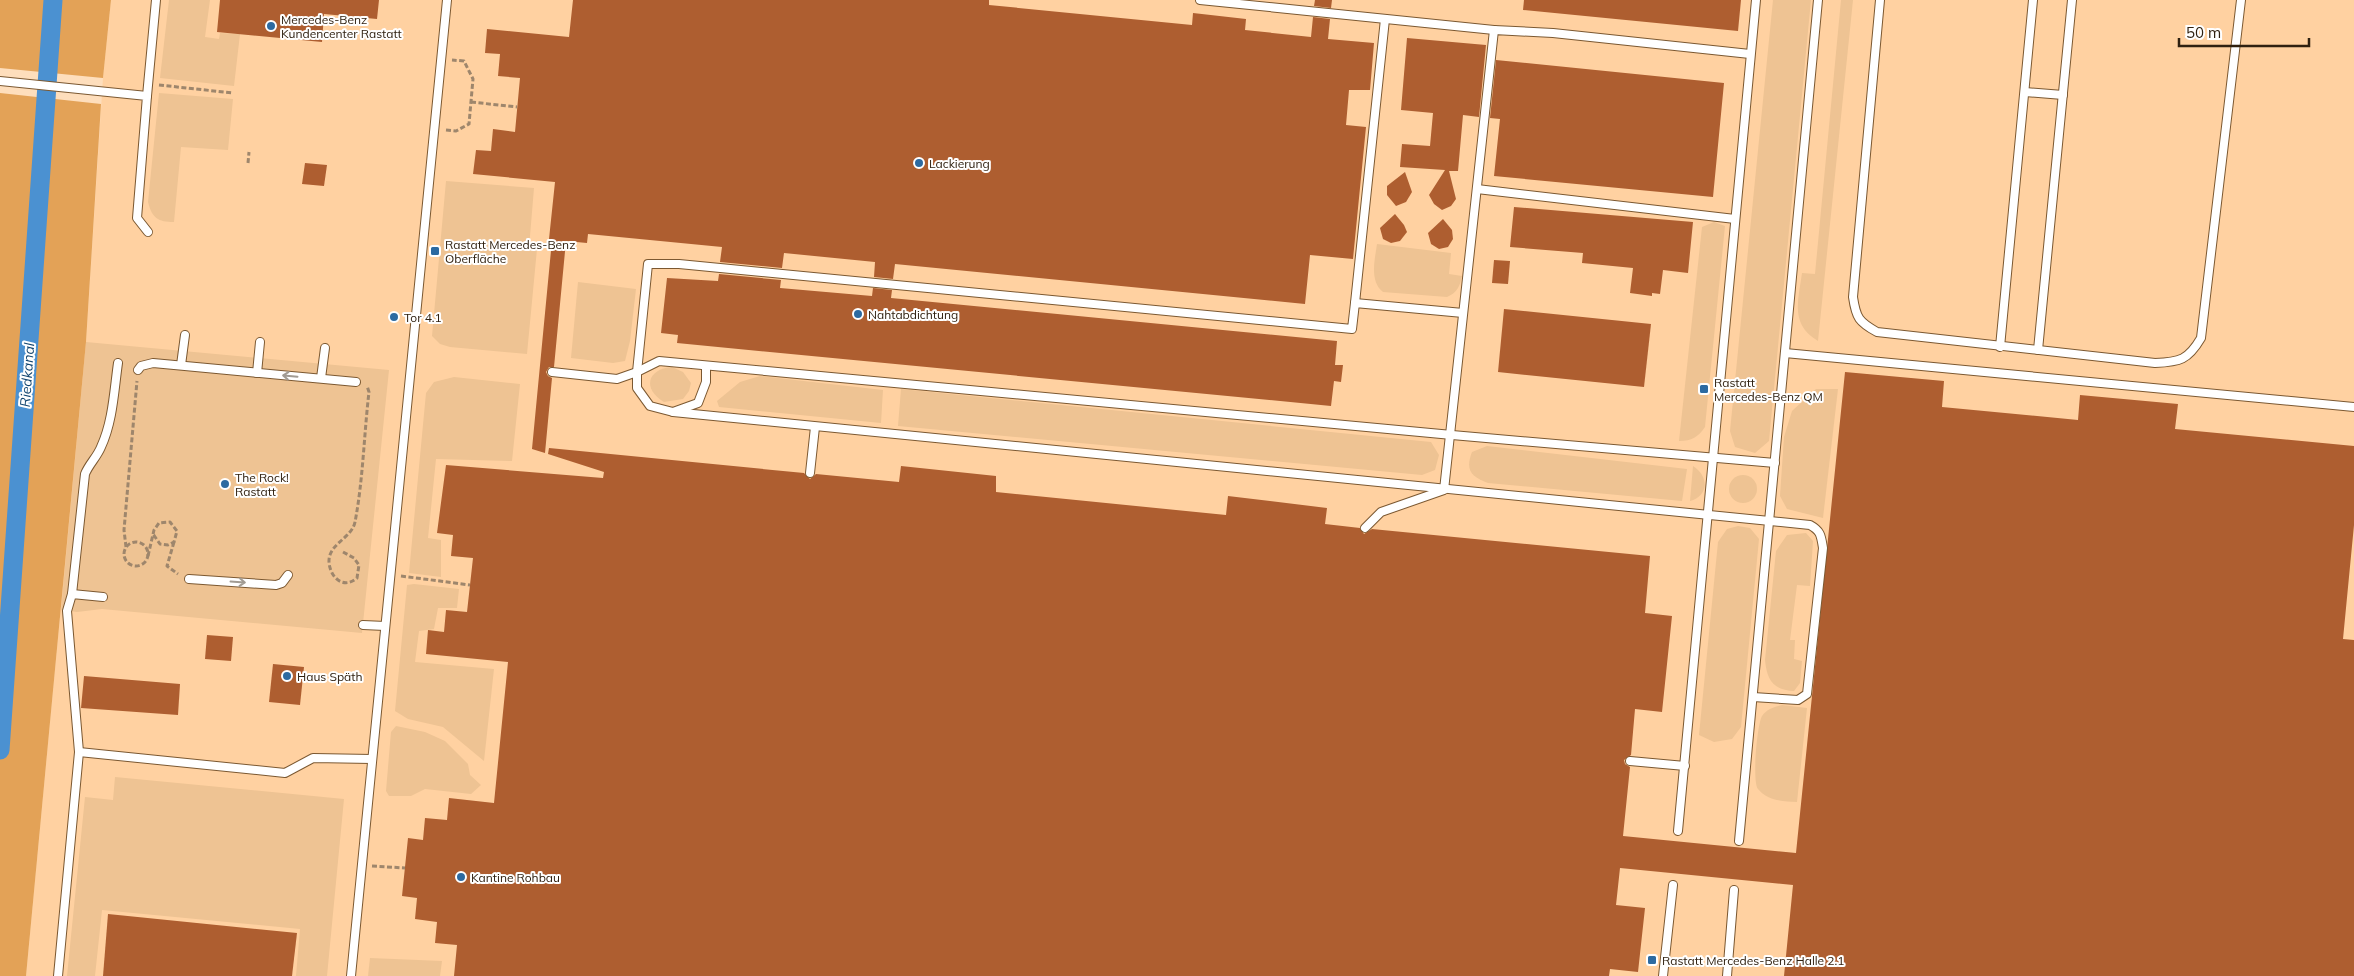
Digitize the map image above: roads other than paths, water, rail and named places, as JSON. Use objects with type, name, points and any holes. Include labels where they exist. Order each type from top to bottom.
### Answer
[{"type":"lane","points":[[148,232],[137,218],[156,0]]},
{"type":"lane","points":[[351,976],[447,0]]},
{"type":"lane","points":[[1200,0],[1494,30],[1553,33],[1750,54]]},
{"type":"lane","points":[[1678,831],[1756,0]]},
{"type":"lane","points":[[1739,841],[1818,0]]},
{"type":"lane","points":[[1880,0],[1853,297],[1855,312],[1862,324],[1877,332],[2155,363],[2175,362],[2191,354],[2201,338],[2241,0]]},
{"type":"lane","points":[[2000,347],[2033,0]]},
{"type":"lane","points":[[2038,350],[2072,0]]},
{"type":"lane","points":[[1385,19],[1352,329],[679,264],[648,264],[637,388],[650,406],[674,412],[1810,525],[1818,529],[1822,536],[1823,548],[1807,694],[1798,700],[1753,697]]},
{"type":"lane","points":[[1444,490],[1452,435],[1494,30]]},
{"type":"lane","points":[[0,81],[147,96]]},
{"type":"lane","points":[[2025,92],[2064,95]]},
{"type":"lane","points":[[1477,188],[1735,219]]},
{"type":"lane","points":[[1355,303],[1464,314]]},
{"type":"lane","points":[[181,366],[185,335]]},
{"type":"lane","points":[[257,373],[260,342]]},
{"type":"lane","points":[[321,378],[325,348]]},
{"type":"lane","points":[[1785,353],[2354,407]]},
{"type":"lane","points":[[552,372],[617,379],[637,372],[659,360],[706,366],[1452,435],[1713,456],[1775,463]]},
{"type":"lane","points":[[58,976],[79,752],[67,611],[72,594],[85,474],[90,462],[101,450],[108,428],[118,363]]},
{"type":"lane","points":[[138,370],[141,366],[153,363],[356,382]]},
{"type":"lane","points":[[674,412],[698,403],[706,382],[706,366]]},
{"type":"lane","points":[[810,473],[816,427]]},
{"type":"lane","points":[[1365,528],[1381,512],[1444,490]]},
{"type":"lane","points":[[189,579],[276,585],[282,583],[288,575]]},
{"type":"lane","points":[[72,594],[103,597]]},
{"type":"lane","points":[[363,625],[385,626]]},
{"type":"lane","points":[[79,752],[285,773],[313,758],[372,759]]},
{"type":"lane","points":[[1630,762],[1685,766]]},
{"type":"lane","points":[[1663,976],[1673,885]]},
{"type":"lane","points":[[1727,976],[1734,890]]},
{"type":"waterway","name":"Riedkanal","points":[[0,750],[53,0]]},
{"type":"place","name":"Mercedes-Benz Kundencenter Rastatt","points":[[271,26]]},
{"type":"place","name":"Lackierung","points":[[919,163]]},
{"type":"place","name":"Rastatt Mercedes-Benz Oberfläche","points":[[435,251]]},
{"type":"place","name":"Nahtabdichtung","points":[[858,314]]},
{"type":"place","name":"Tor 4.1","points":[[394,317]]},
{"type":"place","name":"Rastatt Mercedes-Benz QM","points":[[1704,389]]},
{"type":"place","name":"The Rock! Rastatt","points":[[225,484]]},
{"type":"place","name":"Haus Späth","points":[[287,676]]},
{"type":"place","name":"Kantine Rohbau","points":[[461,877]]},
{"type":"place","name":"Rastatt Mercedes-Benz Halle 2.1","points":[[1652,960]]}]
